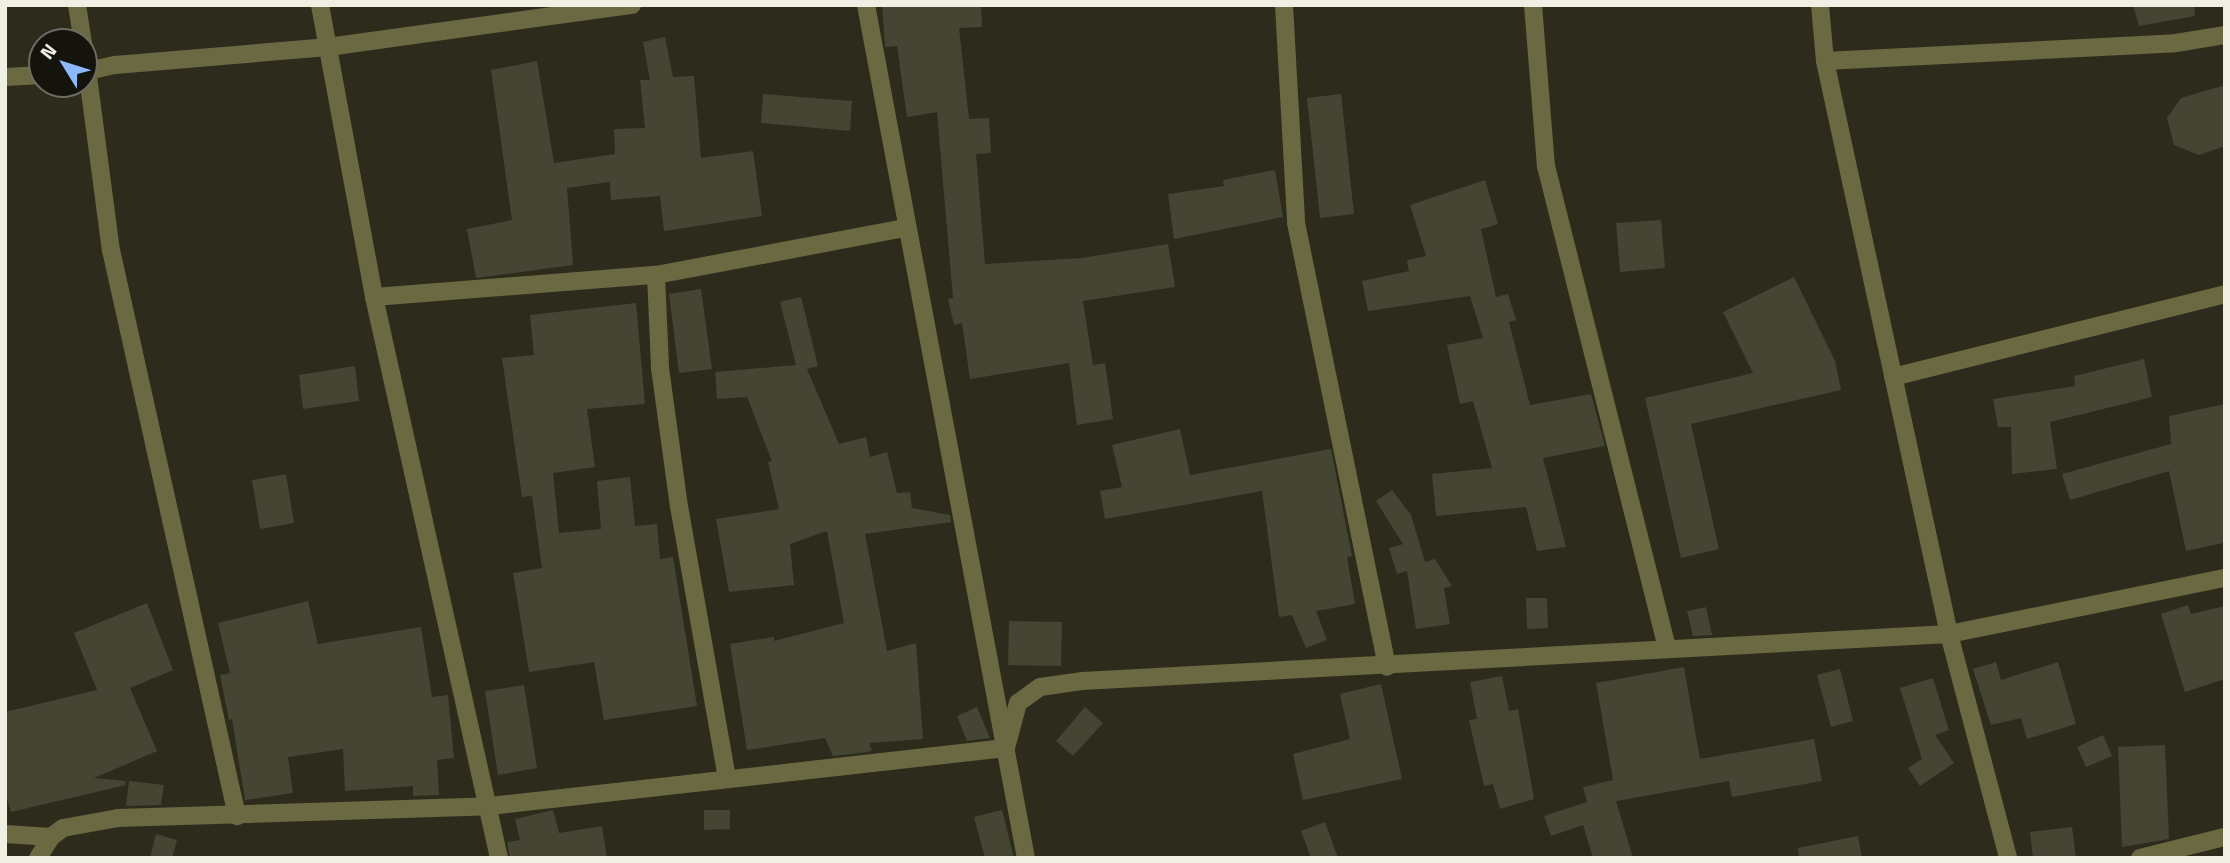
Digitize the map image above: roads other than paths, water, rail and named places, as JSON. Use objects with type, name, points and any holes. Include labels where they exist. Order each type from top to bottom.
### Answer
[{"type":"street","points":[[77,5],[81,28]]},
{"type":"street","points":[[320,5],[374,297],[490,806],[499,858]]},
{"type":"street","points":[[98,69],[115,65],[328,47],[632,5]]},
{"type":"street","points":[[866,5],[905,228],[953,455],[1026,858]]},
{"type":"street","points":[[1284,5],[1296,223],[1387,667]]},
{"type":"street","points":[[1533,5],[1538,113],[1551,190],[1667,648]]},
{"type":"street","points":[[1820,5],[1825,61],[1892,377],[1949,634],[2008,858]]},
{"type":"street","points":[[1825,61],[2176,43],[2225,35]]},
{"type":"street","points":[[5,77],[28,76]]},
{"type":"street","points":[[90,98],[111,250],[237,816]]},
{"type":"street","points":[[374,297],[656,275],[905,228]]},
{"type":"street","points":[[656,275],[660,368],[677,492],[727,778]]},
{"type":"street","points":[[1892,377],[2225,294]]},
{"type":"street","points":[[1006,748],[1018,704],[1041,687],[1667,648],[1949,634],[2225,578]]},
{"type":"street","points":[[37,858],[51,837],[63,828],[118,818],[490,806],[1006,748]]},
{"type":"street","points":[[5,834],[51,837]]},
{"type":"street","points":[[2140,858],[2225,837]]}]
